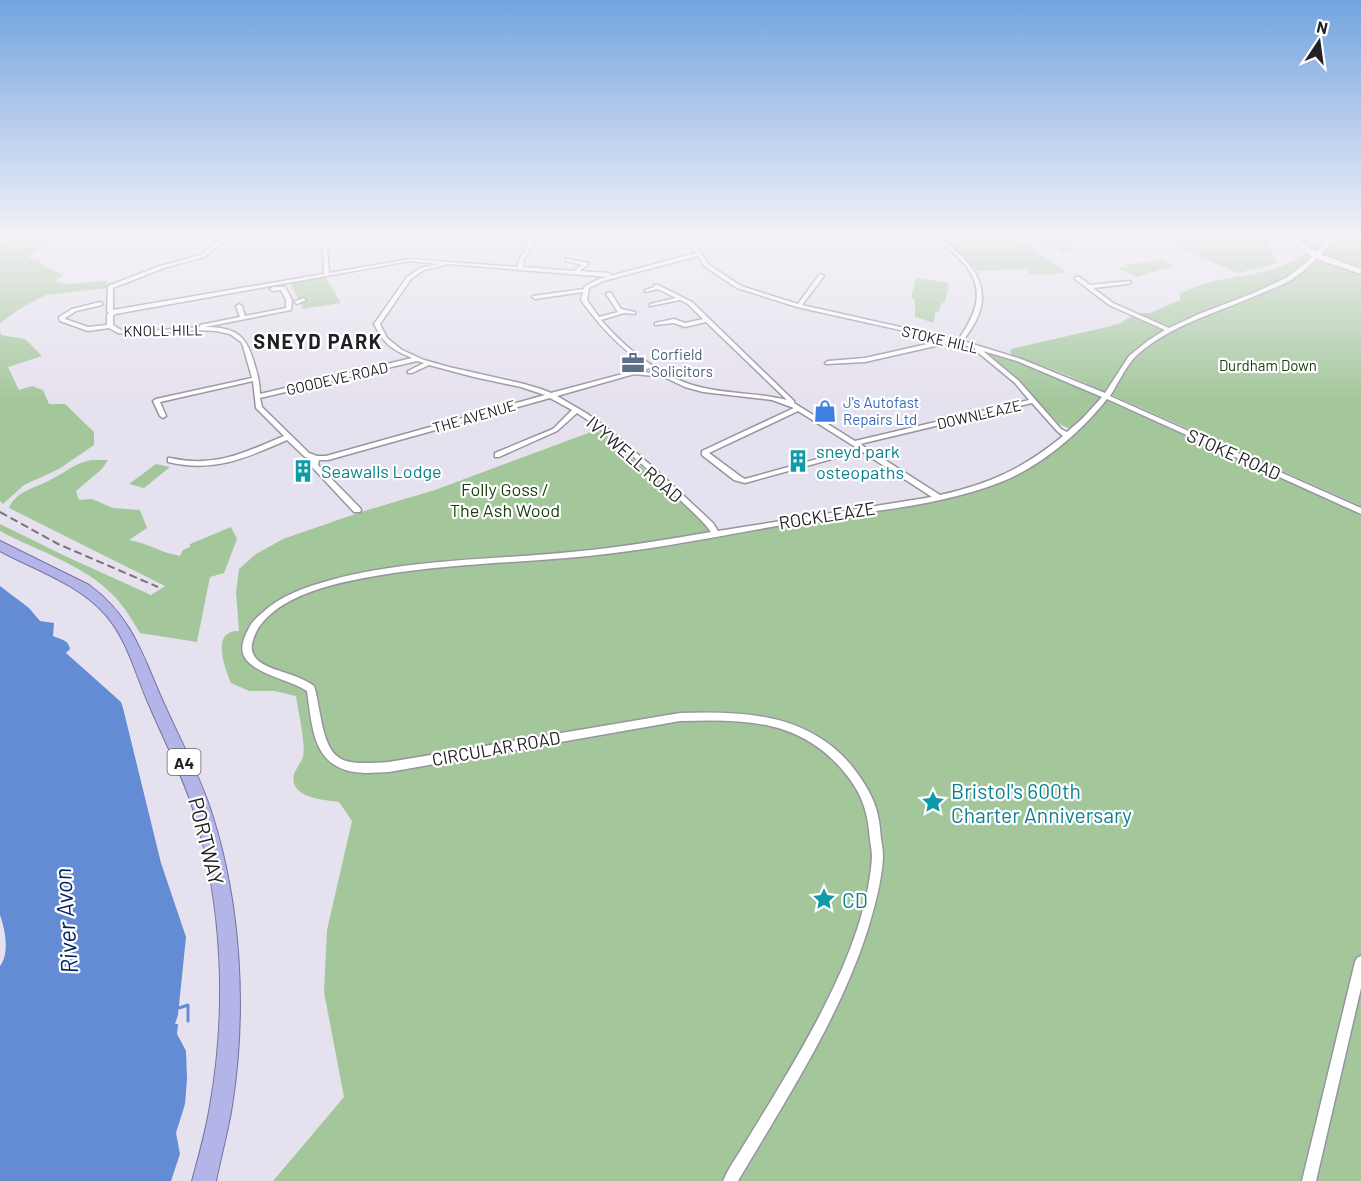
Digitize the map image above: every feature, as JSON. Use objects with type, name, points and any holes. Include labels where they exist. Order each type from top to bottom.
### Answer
[{"type":"highway","name":"PORTWAY","points":[[0,545],[60,573],[109,610],[122,627],[184,763],[208,830],[223,905],[228,995],[221,1104],[204,1181]]},
{"type":"street","name":"KNOLL HILL","points":[[110,290],[110,310],[113,313],[110,315],[110,326],[117,331],[126,333],[193,329],[218,330],[240,338],[255,379],[257,397]]},
{"type":"street","points":[[113,313],[251,290]]},
{"type":"street","points":[[193,329],[291,307],[284,290]]},
{"type":"street","name":"IVYWELL ROAD","points":[[400,290],[377,324],[382,338],[415,366],[427,364],[516,384],[548,395],[576,410],[617,441],[715,532]]},
{"type":"street","points":[[535,297],[584,290]]},
{"type":"street","points":[[585,290],[584,300],[598,319],[621,342],[664,375],[694,388],[772,397],[796,407],[939,498],[1002,479],[1029,465],[1067,435],[1106,396],[1135,354],[1168,329],[1264,290]]},
{"type":"street","points":[[664,290],[682,298],[707,320],[796,407]]},
{"type":"street","name":"STOKE HILL","points":[[749,290],[799,306],[973,346],[1019,360],[1106,396]]},
{"type":"street","points":[[799,306],[814,290]]},
{"type":"street","points":[[828,363],[865,360],[956,341],[975,322],[981,300],[980,290]]},
{"type":"street","points":[[1093,290],[1111,304],[1168,329]]},
{"type":"street","points":[[612,295],[621,311]]},
{"type":"street","points":[[652,305],[682,298]]},
{"type":"street","points":[[100,304],[70,312],[62,320],[88,329],[110,326]]},
{"type":"street","points":[[239,306],[243,318]]},
{"type":"street","points":[[598,319],[619,315],[621,311]]},
{"type":"street","points":[[621,311],[633,313]]},
{"type":"street","points":[[657,324],[674,321],[684,327],[707,320]]},
{"type":"street","name":"DOWNLEAZE","points":[[973,346],[1017,382],[1059,430],[1067,435]]},
{"type":"street","name":"THE AVENUE","points":[[316,458],[326,458],[632,373],[650,365]]},
{"type":"street","name":"GOODEVE ROAD","points":[[257,397],[415,366]]},
{"type":"street","name":"THE AVENUE","points":[[632,373],[664,375]]},
{"type":"street","points":[[163,416],[156,401],[255,379]]},
{"type":"street","name":"STOKE ROAD","points":[[1106,396],[1361,511]]},
{"type":"street","points":[[257,397],[259,408],[307,455],[316,458],[314,465],[325,479],[357,510]]},
{"type":"street","name":"DOWNLEAZE","points":[[853,444],[1035,401]]},
{"type":"street","points":[[796,407],[704,453],[744,481],[862,449]]},
{"type":"street","points":[[497,455],[555,430],[576,410]]},
{"type":"street","points":[[170,460],[200,465],[288,437]]},
{"type":"street","name":"ROCKLEAZE","points":[[715,532],[939,498]]},
{"type":"street","name":"CIRCULAR ROAD","points":[[715,532],[573,555],[417,565],[333,582],[298,594],[262,615],[251,633],[248,655],[257,666],[304,683],[311,689],[321,746],[328,756],[339,764],[352,767],[389,767],[680,717],[714,715],[742,716],[775,723],[825,745],[844,762],[862,788],[873,816],[877,849],[874,883],[865,924],[826,1018],[730,1181]]},
{"type":"street","points":[[1309,1181],[1361,962]]},
{"type":"green space","points":[[0,290],[88,290],[46,295],[21,308],[0,323]]},
{"type":"green space","points":[[294,290],[333,290],[341,303],[303,309]]},
{"type":"green space","points":[[913,290],[948,290],[945,302],[935,313],[934,323],[915,317],[915,300],[911,297]]},
{"type":"green space","name":"Durdham Down","points":[[1187,290],[1361,290],[1361,506],[1067,375],[1012,355],[1010,351],[1121,323],[1136,313],[1150,313],[1180,300],[1180,293]]},
{"type":"green space","points":[[0,329],[1,335],[25,339],[42,356],[8,367],[19,390],[32,386],[43,390],[49,404],[65,404],[94,432],[94,445],[59,469],[24,485],[3,504],[0,501]]},
{"type":"green space","name":"Folly Goss / The Ash Wood","points":[[984,351],[1039,370],[1361,514],[1361,1181],[273,1181],[344,1097],[324,992],[327,930],[352,821],[339,802],[309,796],[296,788],[294,774],[304,751],[296,696],[275,691],[249,691],[231,683],[223,660],[222,643],[230,632],[239,631],[236,592],[239,569],[256,554],[283,539],[435,490],[599,429],[718,535],[942,501],[1008,479],[1041,460],[1075,431],[1059,424],[1016,378]]},
{"type":"green space","points":[[91,460],[108,460],[102,469],[76,491],[79,500],[92,499],[113,508],[140,510],[147,528],[129,540],[180,556],[183,550],[190,547],[190,544],[231,527],[237,539],[224,573],[210,577],[197,642],[140,633],[121,604],[101,584],[74,566],[0,531],[0,524],[151,595],[165,586],[9,508],[22,493],[75,465]]},
{"type":"green space","points":[[156,464],[170,467],[144,488],[129,484]]},
{"type":"water","name":"River Avon","points":[[0,586],[29,608],[40,621],[54,623],[53,636],[68,643],[70,649],[66,653],[121,702],[123,708],[161,863],[186,937],[178,1015],[175,1024],[178,1024],[177,1034],[186,1051],[187,1079],[185,1104],[176,1133],[180,1154],[171,1181],[0,1181],[0,966],[6,948],[0,915]]},
{"type":"waterway","points":[[179,1008],[188,1005],[188,1021]]},
{"type":"railway","points":[[0,512],[58,544],[158,587]]},
{"type":"place","name":"Corfield Solicitors","points":[[633,363]]},
{"type":"place","name":"J's Autofast Repairs Ltd","points":[[825,411]]},
{"type":"place","name":"sneyd park osteopaths","points":[[798,461]]},
{"type":"place","name":"Seawalls Lodge","points":[[303,471]]},
{"type":"place","name":"Bristol's 600th Charter Anniversary","points":[[933,802]]},
{"type":"place","name":"CD","points":[[824,899]]},
{"type":"district","name":"SNEYD PARK","points":[[318,341]]}]
